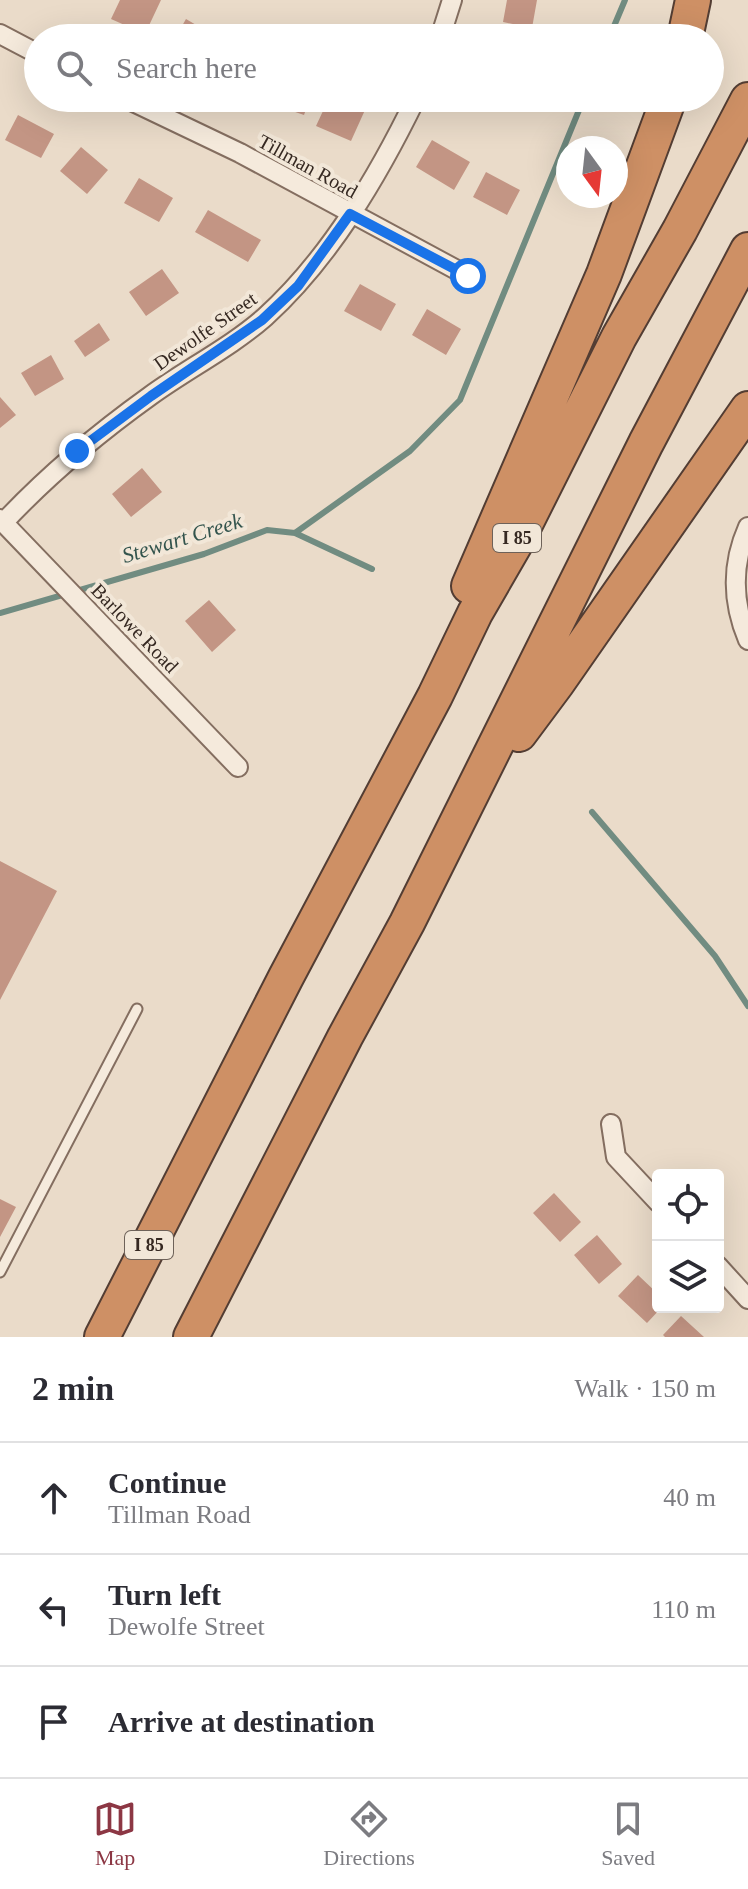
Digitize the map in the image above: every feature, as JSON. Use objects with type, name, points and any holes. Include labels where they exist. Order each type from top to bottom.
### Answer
[{"type":"highway","points":[[688,24],[693,0]]},
{"type":"highway","name":"I 85","points":[[102,1337],[286,977],[435,696],[475,613],[516,542],[619,337],[680,230],[748,100]]},
{"type":"highway","points":[[435,696],[448,639],[604,274],[664,112]]},
{"type":"highway","points":[[191,1337],[407,923],[646,443],[748,250]]},
{"type":"highway","points":[[452,834],[748,409]]},
{"type":"street","points":[[444,24],[452,0]]},
{"type":"street","points":[[0,34],[24,47]]},
{"type":"street","name":"Tillman Road","points":[[154,112],[240,153],[468,276]]},
{"type":"street","name":"Dewolfe Street","points":[[2,521],[77,451],[262,320],[298,286],[380,168],[409,112]]},
{"type":"street","name":"Barlowe Road","points":[[2,521],[238,767]]},
{"type":"street","points":[[748,527],[735,571],[734,592],[738,618],[748,640]]},
{"type":"street","points":[[611,1124],[616,1157],[652,1196]]},
{"type":"street","points":[[724,1273],[748,1299]]},
{"type":"lane","points":[[0,1272],[137,1009]]},
{"type":"building","points":[[120,0],[161,0],[150,24],[122,24],[111,19]]},
{"type":"building","points":[[507,0],[537,0],[533,24],[503,22]]},
{"type":"building","points":[[322,112],[364,112],[351,141],[316,126]]},
{"type":"building","points":[[18,115],[54,134],[41,158],[5,140]]},
{"type":"building","points":[[432,140],[470,162],[454,190],[416,167]]},
{"type":"building","points":[[81,147],[108,170],[87,194],[60,171]]},
{"type":"building","points":[[486,172],[520,190],[507,215],[473,197]]},
{"type":"building","points":[[139,178],[173,198],[159,222],[124,203]]},
{"type":"building","points":[[208,210],[261,240],[248,262],[195,232]]},
{"type":"building","points":[[162,269],[179,293],[146,316],[129,292]]},
{"type":"building","points":[[360,284],[396,304],[381,331],[344,311]]},
{"type":"building","points":[[427,309],[461,329],[446,355],[412,335]]},
{"type":"building","points":[[99,323],[110,340],[85,357],[74,341]]},
{"type":"building","points":[[51,355],[64,379],[35,396],[21,373]]},
{"type":"building","points":[[0,397],[16,415],[0,428]]},
{"type":"building","points":[[142,468],[162,492],[131,517],[112,494]]},
{"type":"building","points":[[209,600],[236,630],[212,652],[185,621]]},
{"type":"building","points":[[0,861],[57,891],[0,1000]]},
{"type":"building","points":[[554,1193],[581,1222],[560,1242],[533,1213]]},
{"type":"building","points":[[0,1199],[16,1207],[0,1237]]},
{"type":"building","points":[[597,1235],[622,1264],[599,1284],[574,1255]]},
{"type":"building","points":[[638,1275],[652,1288],[652,1313],[656,1313],[647,1323],[618,1296]]},
{"type":"building","points":[[681,1316],[704,1337],[665,1337],[663,1335]]},
{"type":"waterway","points":[[615,24],[625,0]]},
{"type":"waterway","points":[[295,533],[410,451],[460,400],[578,112]]},
{"type":"waterway","name":"Stewart Creek","points":[[0,613],[204,554],[267,530],[295,533],[372,569]]},
{"type":"waterway","name":"Stewart Creek","points":[[592,812],[715,956],[748,1006]]},
{"type":"route","points":[[77,451],[262,320],[298,286],[350,214],[468,276]]}]
